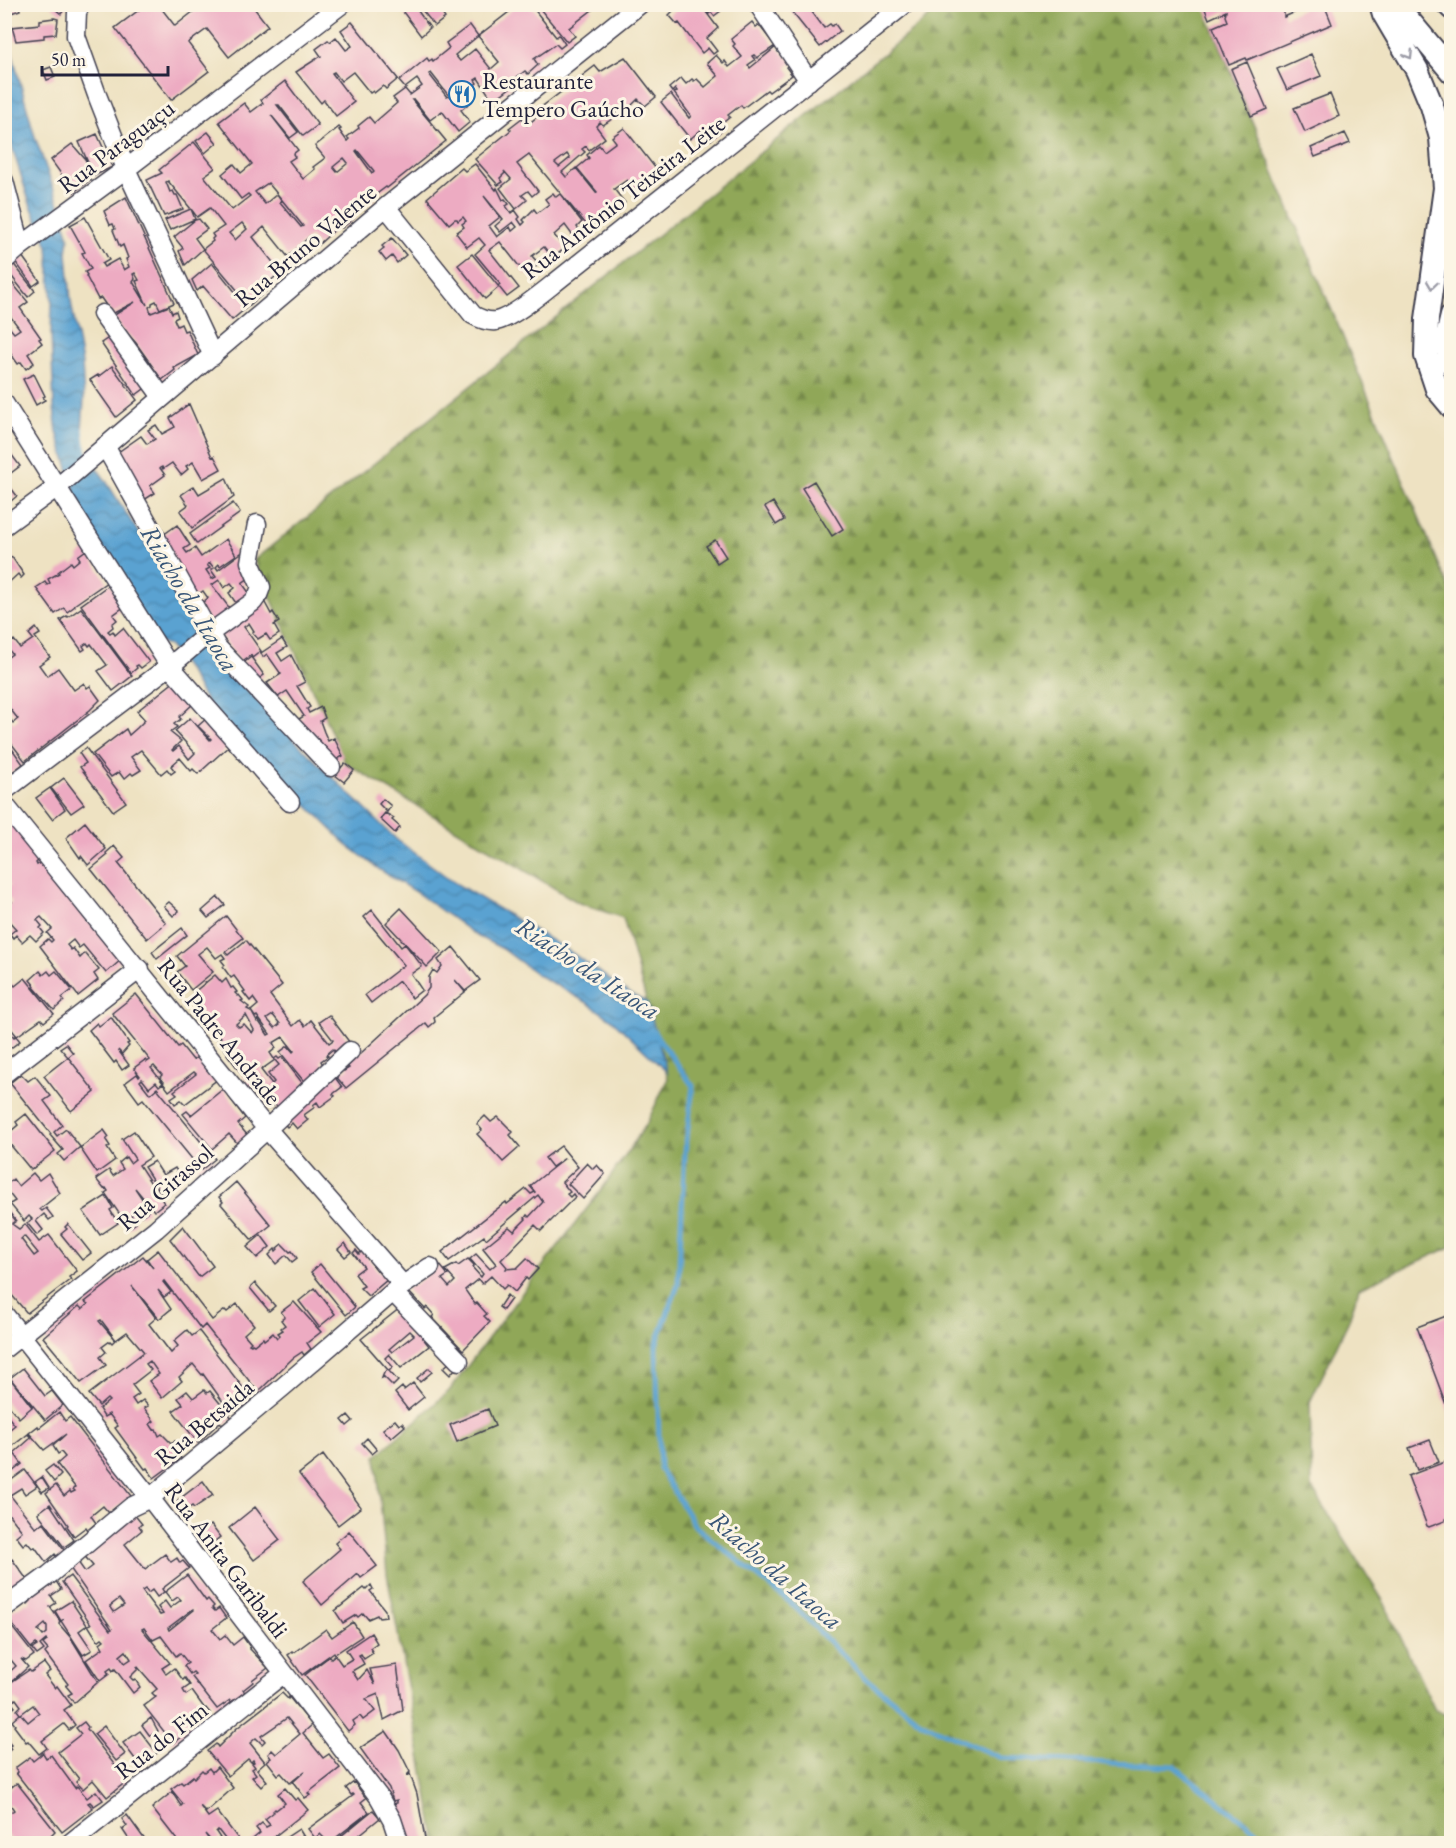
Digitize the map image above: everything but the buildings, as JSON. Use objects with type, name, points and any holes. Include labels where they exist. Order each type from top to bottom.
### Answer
[{"type":"main road","points":[[1381,4],[1384,14],[1418,70],[1441,138],[1445,188],[1427,319],[1426,356],[1437,389],[1452,407]]},
{"type":"main road","points":[[1395,4],[1452,72]]},
{"type":"main road","points":[[1448,4],[1452,8]]},
{"type":"main road","points":[[1452,315],[1448,331],[1448,357],[1452,365]]},
{"type":"street","points":[[81,4],[76,12],[76,36],[126,169],[213,356]]},
{"type":"street","name":"Rua Paraguaçu","points":[[4,261],[342,4]]},
{"type":"street","name":"Rua Bruno Valente","points":[[4,526],[58,486],[386,207],[640,4]]},
{"type":"street","points":[[758,4],[809,81]]},
{"type":"street","name":"Rua Antônio Teixeira Leite","points":[[386,207],[473,315],[486,321],[499,320],[557,281],[905,4]]},
{"type":"street","points":[[4,181],[26,243]]},
{"type":"street","points":[[102,314],[162,397]]},
{"type":"street","points":[[4,403],[173,663],[290,802]]},
{"type":"street","points":[[102,448],[206,636],[331,767]]},
{"type":"street","points":[[4,791],[253,602],[261,591],[250,562],[257,524]]},
{"type":"street","name":"Rua Padre Andrade","points":[[4,804],[140,969],[267,1129],[459,1361]]},
{"type":"street","points":[[4,1074],[140,969]]},
{"type":"street","name":"Rua Girassol","points":[[4,1350],[156,1229],[350,1051]]},
{"type":"street","name":"Rua Betsaida","points":[[4,1608],[49,1575],[131,1507],[150,1498],[398,1288],[430,1267]]},
{"type":"street","name":"Rua Anita Garibaldi","points":[[4,1314],[150,1498],[379,1797],[392,1820],[400,1844]]},
{"type":"street","name":"Rua do Fim","points":[[69,1844],[284,1674]]},
{"type":"green space","points":[[944,5],[1207,5],[1209,19],[1451,593],[1451,1247],[1359,1288],[1349,1320],[1310,1402],[1312,1488],[1384,1602],[1435,1710],[1451,1717],[1451,1843],[436,1843],[387,1574],[376,1456],[449,1391],[604,1186],[646,1125],[668,1078],[623,918],[579,903],[345,763],[254,560]]},
{"type":"green space","points":[[1451,234],[1451,296],[1440,344]]},
{"type":"water","points":[[4,23],[35,137],[69,237],[67,253],[71,302],[82,363],[84,399],[81,446],[106,481],[191,617],[191,631],[206,655],[227,668],[289,735],[396,839],[455,883],[569,951],[632,995],[647,1002],[667,1072],[612,1020],[586,1002],[538,975],[503,949],[477,936],[347,845],[211,710],[189,672],[169,646],[157,641],[75,501],[74,488],[57,432],[54,408],[52,303],[48,246],[29,201],[5,125]]},
{"type":"waterway","name":"Riacho da Itaoca","points":[[81,429],[87,457]]},
{"type":"waterway","name":"Riacho da Itaoca","points":[[653,1031],[693,1086],[685,1152],[678,1285],[656,1345],[660,1469],[695,1526],[791,1603],[865,1678],[921,1722],[1001,1758],[1174,1766],[1256,1831],[1263,1844]]},
{"type":"place","name":"Restaurante Tempero Gaúcho","points":[[462,94]]}]
